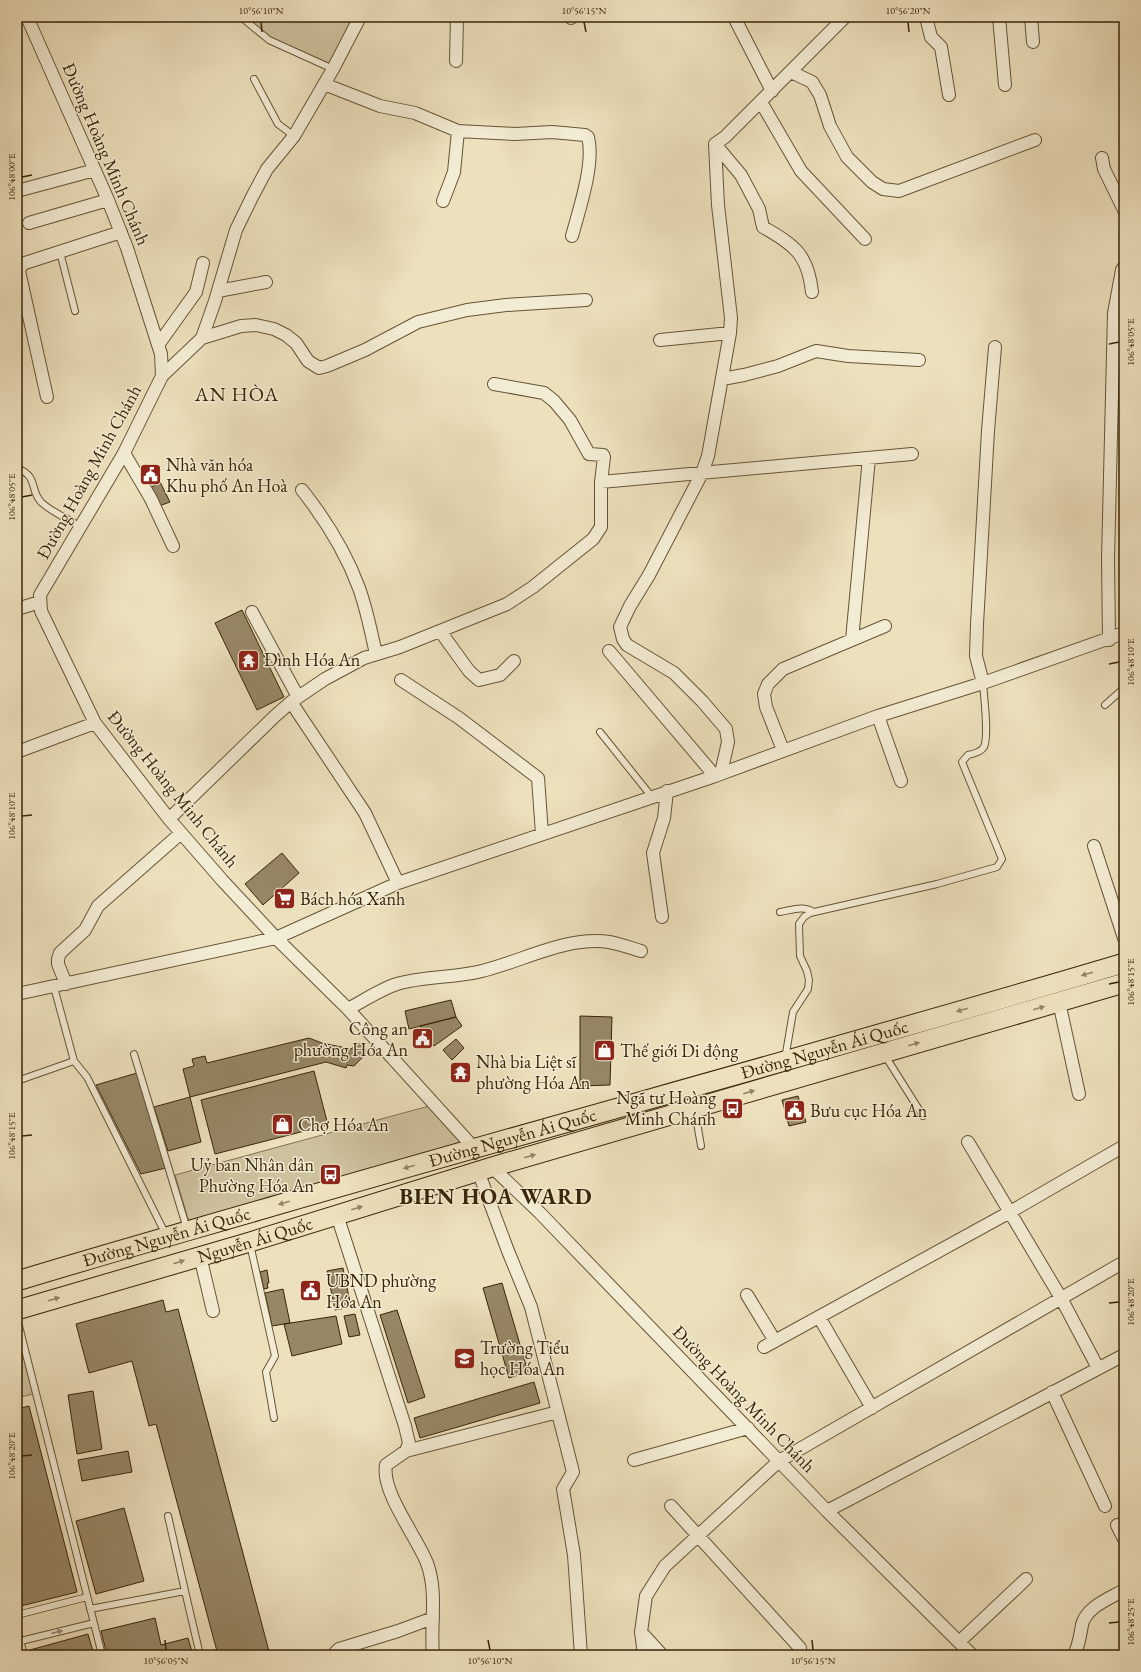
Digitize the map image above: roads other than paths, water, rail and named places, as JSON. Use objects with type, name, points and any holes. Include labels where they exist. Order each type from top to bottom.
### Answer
[{"type":"main road","name":"Đường Nguyễn Ái Quốc","points":[[17,1281],[167,1236],[474,1148],[784,1062],[1124,963]]},
{"type":"main road","name":"Đường Nguyễn Ái Quốc","points":[[485,1169],[1124,983]]},
{"type":"main road","points":[[474,1148],[485,1169]]},
{"type":"main road","name":"Nguyễn Ái Quốc","points":[[17,1310],[250,1242],[485,1169]]},
{"type":"street","name":"Đường Hoàng Minh Chánh","points":[[27,17],[121,232],[162,359],[162,376],[124,453],[40,595],[41,611],[95,723],[169,819],[276,938],[348,1009],[474,1148]]},
{"type":"street","points":[[202,338],[236,230],[268,170],[294,136],[333,69],[360,17]]},
{"type":"street","points":[[456,61],[457,17]]},
{"type":"street","points":[[734,17],[772,92]]},
{"type":"street","points":[[715,144],[725,137],[772,92],[845,17]]},
{"type":"street","points":[[926,17],[931,37],[941,46],[949,95]]},
{"type":"street","points":[[999,17],[1005,84]]},
{"type":"street","points":[[1031,17],[1033,42]]},
{"type":"street","points":[[791,72],[812,82],[820,95],[830,126],[847,157],[872,182],[883,189],[899,191],[1035,140]]},
{"type":"street","points":[[324,84],[380,106],[415,114],[458,131],[515,134],[552,132],[585,135],[588,137],[590,154],[584,188],[572,236]]},
{"type":"street","points":[[761,102],[801,171],[866,240]]},
{"type":"street","points":[[443,201],[454,172],[458,131]]},
{"type":"street","points":[[715,144],[741,176],[759,209],[763,227],[788,241],[803,259],[810,274],[812,292]]},
{"type":"street","points":[[715,144],[718,205],[731,318],[730,333],[708,456],[702,473],[620,627],[623,639],[628,645],[674,673],[702,701],[726,729],[728,742],[718,774]]},
{"type":"street","points":[[1102,158],[1104,169],[1124,210]]},
{"type":"street","points":[[17,191],[95,170]]},
{"type":"street","points":[[29,223],[108,200]]},
{"type":"street","points":[[47,397],[19,271],[19,265],[121,232]]},
{"type":"street","points":[[158,345],[196,292],[203,263]]},
{"type":"street","points":[[1109,640],[1108,559],[1114,313],[1122,270],[1124,268]]},
{"type":"street","points":[[218,291],[266,282]]},
{"type":"street","points":[[162,376],[202,338],[242,326],[256,325],[274,329],[286,335],[296,343],[308,361],[319,368],[366,350],[418,322],[467,310],[506,305],[586,300]]},
{"type":"street","points":[[660,340],[730,333]]},
{"type":"street","points":[[983,683],[976,656],[977,624],[994,347]]},
{"type":"street","points":[[722,379],[778,366],[816,351],[848,356],[919,360]]},
{"type":"street","points":[[169,819],[295,699],[325,679],[358,661],[400,647],[507,604],[533,587],[593,539],[601,527],[603,455],[589,454],[570,420],[554,401],[544,393],[494,384]]},
{"type":"street","points":[[124,453],[151,499],[173,546]]},
{"type":"street","points":[[602,482],[912,454]]},
{"type":"street","points":[[852,640],[869,458]]},
{"type":"street","points":[[302,490],[316,508],[346,558],[359,588],[368,616],[376,654]]},
{"type":"street","points":[[17,609],[40,602]]},
{"type":"street","points":[[252,612],[295,699],[365,813],[398,883]]},
{"type":"street","points":[[782,750],[766,707],[764,694],[768,684],[782,669],[885,626]]},
{"type":"street","points":[[440,631],[469,671],[479,680],[500,675],[514,661]]},
{"type":"street","points":[[17,994],[276,938],[398,883],[667,792],[878,716],[983,683],[1109,640],[1124,633]]},
{"type":"street","points":[[609,651],[718,774]]},
{"type":"street","points":[[401,680],[459,718],[538,778],[542,834]]},
{"type":"street","points":[[878,716],[901,781]]},
{"type":"street","points":[[17,752],[95,723]]},
{"type":"street","points":[[662,917],[653,853],[664,818],[667,792]]},
{"type":"street","points":[[66,984],[58,964],[60,953],[85,930],[98,906],[181,833]]},
{"type":"street","points":[[1094,846],[1124,938]]},
{"type":"street","points":[[348,1009],[396,984],[414,980],[458,976],[482,971],[560,946],[590,941],[609,942],[641,951]]},
{"type":"street","points":[[1059,1002],[1078,1094]]},
{"type":"street","points":[[968,1142],[1061,1298],[1098,1368]]},
{"type":"street","points":[[764,1347],[1010,1212],[1124,1146]]},
{"type":"street","name":"Đường Hoàng Minh Chánh","points":[[485,1169],[540,1213],[827,1511],[972,1655]]},
{"type":"street","points":[[485,1169],[508,1251],[531,1307],[573,1472],[563,1489],[574,1555],[581,1655]]},
{"type":"street","points":[[337,1214],[405,1426],[409,1443],[406,1451]]},
{"type":"street","points":[[200,1256],[213,1311]]},
{"type":"street","points":[[644,1655],[641,1632],[646,1596],[665,1566],[780,1462],[1124,1262]]},
{"type":"street","points":[[747,1295],[775,1341]]},
{"type":"street","points":[[819,1316],[872,1408]]},
{"type":"street","points":[[827,1511],[1124,1355]]},
{"type":"street","points":[[1052,1392],[1105,1506]]},
{"type":"street","points":[[433,1655],[434,1595],[427,1563],[392,1495],[384,1473],[386,1465],[406,1451],[558,1412]]},
{"type":"street","points":[[634,1460],[748,1428]]},
{"type":"street","points":[[671,1506],[800,1648]]},
{"type":"street","points":[[1117,1524],[1124,1539]]},
{"type":"street","points":[[959,1642],[1026,1579]]},
{"type":"street","points":[[1074,1655],[1079,1643],[1085,1616],[1094,1607],[1124,1590]]},
{"type":"street","points":[[336,1655],[335,1653],[339,1649],[398,1631],[433,1618]]},
{"type":"street","points":[[641,1632],[662,1655]]},
{"type":"lane","points":[[241,17],[269,40],[333,69]]},
{"type":"lane","points":[[254,79],[278,124],[294,136]]},
{"type":"lane","points":[[60,252],[75,310]]},
{"type":"lane","points":[[17,468],[24,471],[29,476],[33,482],[37,497],[42,503],[81,527]]},
{"type":"lane","points":[[784,1062],[793,1012],[808,989],[809,980],[800,956],[799,924],[804,917],[814,912],[937,884],[997,867],[1002,859],[962,762],[968,755],[976,754],[983,748],[986,739],[983,683]]},
{"type":"lane","points":[[1105,705],[1124,688]]},
{"type":"lane","points":[[600,732],[652,797]]},
{"type":"lane","points":[[780,912],[807,908],[814,912]]},
{"type":"lane","points":[[54,987],[74,1061],[87,1077],[167,1236]]},
{"type":"lane","points":[[884,1053],[923,1116]]},
{"type":"lane","points":[[134,1054],[188,1231]]},
{"type":"lane","points":[[17,1081],[74,1061]]},
{"type":"lane","points":[[694,1108],[701,1146]]},
{"type":"lane","points":[[250,1242],[275,1356],[266,1372],[274,1418]]},
{"type":"lane","points":[[17,1318],[102,1655]]},
{"type":"lane","points":[[168,1516],[184,1591],[200,1655]]},
{"type":"lane","points":[[90,1609],[184,1591]]},
{"type":"lane","points":[[17,1614],[87,1597]]},
{"type":"lane","points":[[19,1642],[94,1623]]},
{"type":"lane","points":[[17,1630],[19,1642],[24,1655]]},
{"type":"place","name":"Nhà văn hóa Khu phố An Hoà","points":[[150,475]]},
{"type":"place","name":"Đình Hóa An","points":[[249,660]]},
{"type":"place","name":"Bách hóa Xanh","points":[[284,899]]},
{"type":"place","name":"Công an phường Hóa An","points":[[423,1039]]},
{"type":"place","name":"Thế giới Di động","points":[[605,1051]]},
{"type":"place","name":"Nhà bia Liệt sĩ phường Hóa An","points":[[460,1072]]},
{"type":"place","name":"Ngã tư Hoàng Minh Chánh","points":[[732,1108]]},
{"type":"place","name":"Bưu cục Hóa An","points":[[794,1111]]},
{"type":"place","name":"Chợ Hóa An","points":[[282,1125]]},
{"type":"place","name":"Uỷ ban Nhân dân Phường Hóa An","points":[[330,1175]]},
{"type":"place","name":"UBND phường Hóa An","points":[[310,1291]]},
{"type":"place","name":"Trường Tiểu học Hóa An","points":[[464,1358]]},
{"type":"district","name":"AN HÒA","points":[[237,394]]},
{"type":"district","name":"BIEN HOA WARD","points":[[496,1196]]}]
